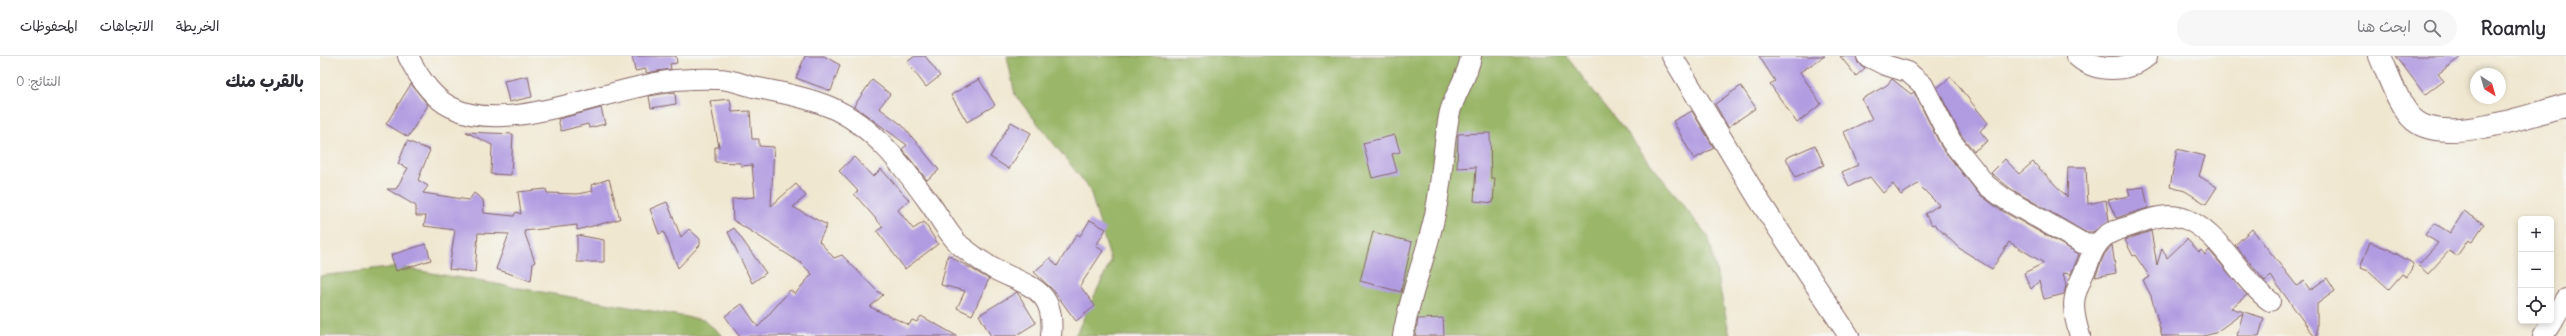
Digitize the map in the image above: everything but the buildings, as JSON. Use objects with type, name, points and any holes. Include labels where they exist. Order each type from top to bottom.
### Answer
[{"type":"main road","points":[[2078,56],[2097,66],[2116,68],[2135,63],[2146,56]]},
{"type":"main road","points":[[2380,56],[2408,114],[2420,125],[2432,129],[2444,132],[2468,130],[2566,105]]},
{"type":"street","points":[[408,56],[427,86],[450,107],[471,115],[497,118],[552,108],[633,87],[682,80],[720,79],[830,107],[856,122],[878,139],[900,162],[958,243],[982,262],[1031,286],[1044,295],[1050,309],[1051,336]]},
{"type":"street","points":[[1403,336],[1407,306],[1432,228],[1439,193],[1449,114],[1466,78],[1471,56]]},
{"type":"street","points":[[1672,56],[1759,200],[1849,336]]},
{"type":"street","points":[[1867,56],[1885,65],[1908,72],[1923,85],[1951,141],[1978,176],[1996,193],[2082,243],[2098,244]]},
{"type":"street","points":[[2080,336],[2074,318],[2074,295],[2077,285],[2098,244],[2103,237],[2114,231],[2150,218],[2161,216],[2182,218],[2215,240],[2233,258],[2250,283],[2270,301]]},
{"type":"street","points":[[2543,336],[2566,299]]},
{"type":"green space","points":[[1007,56],[1566,56],[1709,238],[1730,336],[1075,336],[1111,261],[1089,188],[1015,95]]},
{"type":"green space","points":[[397,267],[704,320],[723,336],[320,336],[320,276]]}]
